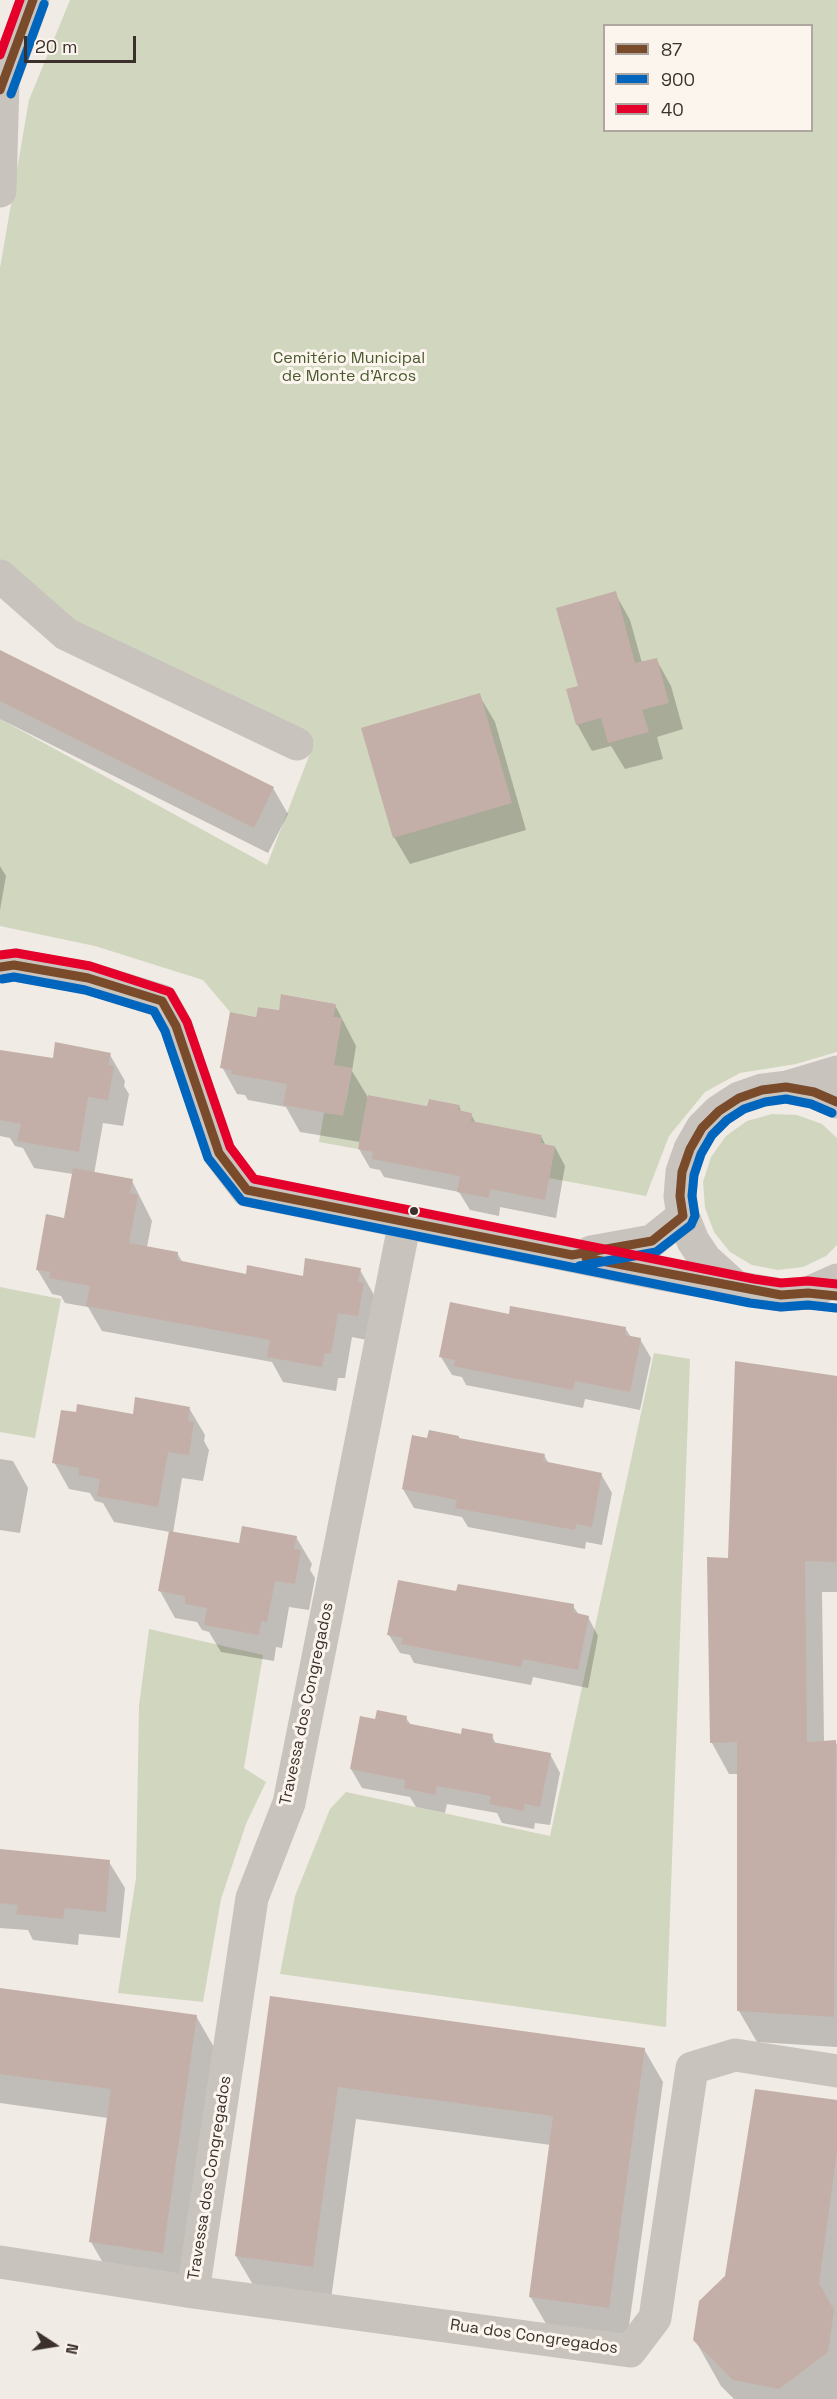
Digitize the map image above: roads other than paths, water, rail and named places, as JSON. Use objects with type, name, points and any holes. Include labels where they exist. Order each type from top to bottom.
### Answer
[{"type":"street","points":[[0,191],[2,85],[33,0]]},
{"type":"street","points":[[0,576],[66,634],[297,744]]},
{"type":"street","points":[[0,967],[14,965],[88,978],[162,1001],[179,1035],[219,1153],[247,1190],[781,1295],[822,1294],[837,1280]]},
{"type":"street","points":[[736,1287],[705,1260],[693,1241],[683,1216],[680,1196],[682,1172],[690,1149],[702,1128],[719,1111],[739,1098],[762,1090],[786,1087],[837,1072]]},
{"type":"street","points":[[786,1087],[814,1092],[837,1102]]},
{"type":"street","points":[[572,1255],[652,1241],[683,1216]]},
{"type":"street","name":"Travessa dos Congregados","points":[[193,2292],[252,1898],[289,1803],[405,1221]]},
{"type":"street","name":"Rua dos Congregados","points":[[0,2262],[193,2292],[630,2350],[655,2318],[692,2068],[735,2055],[837,2071]]},
{"type":"park label","name":"Cemitério Municipal de Monte d'Arcos","points":[[349,368]]}]
